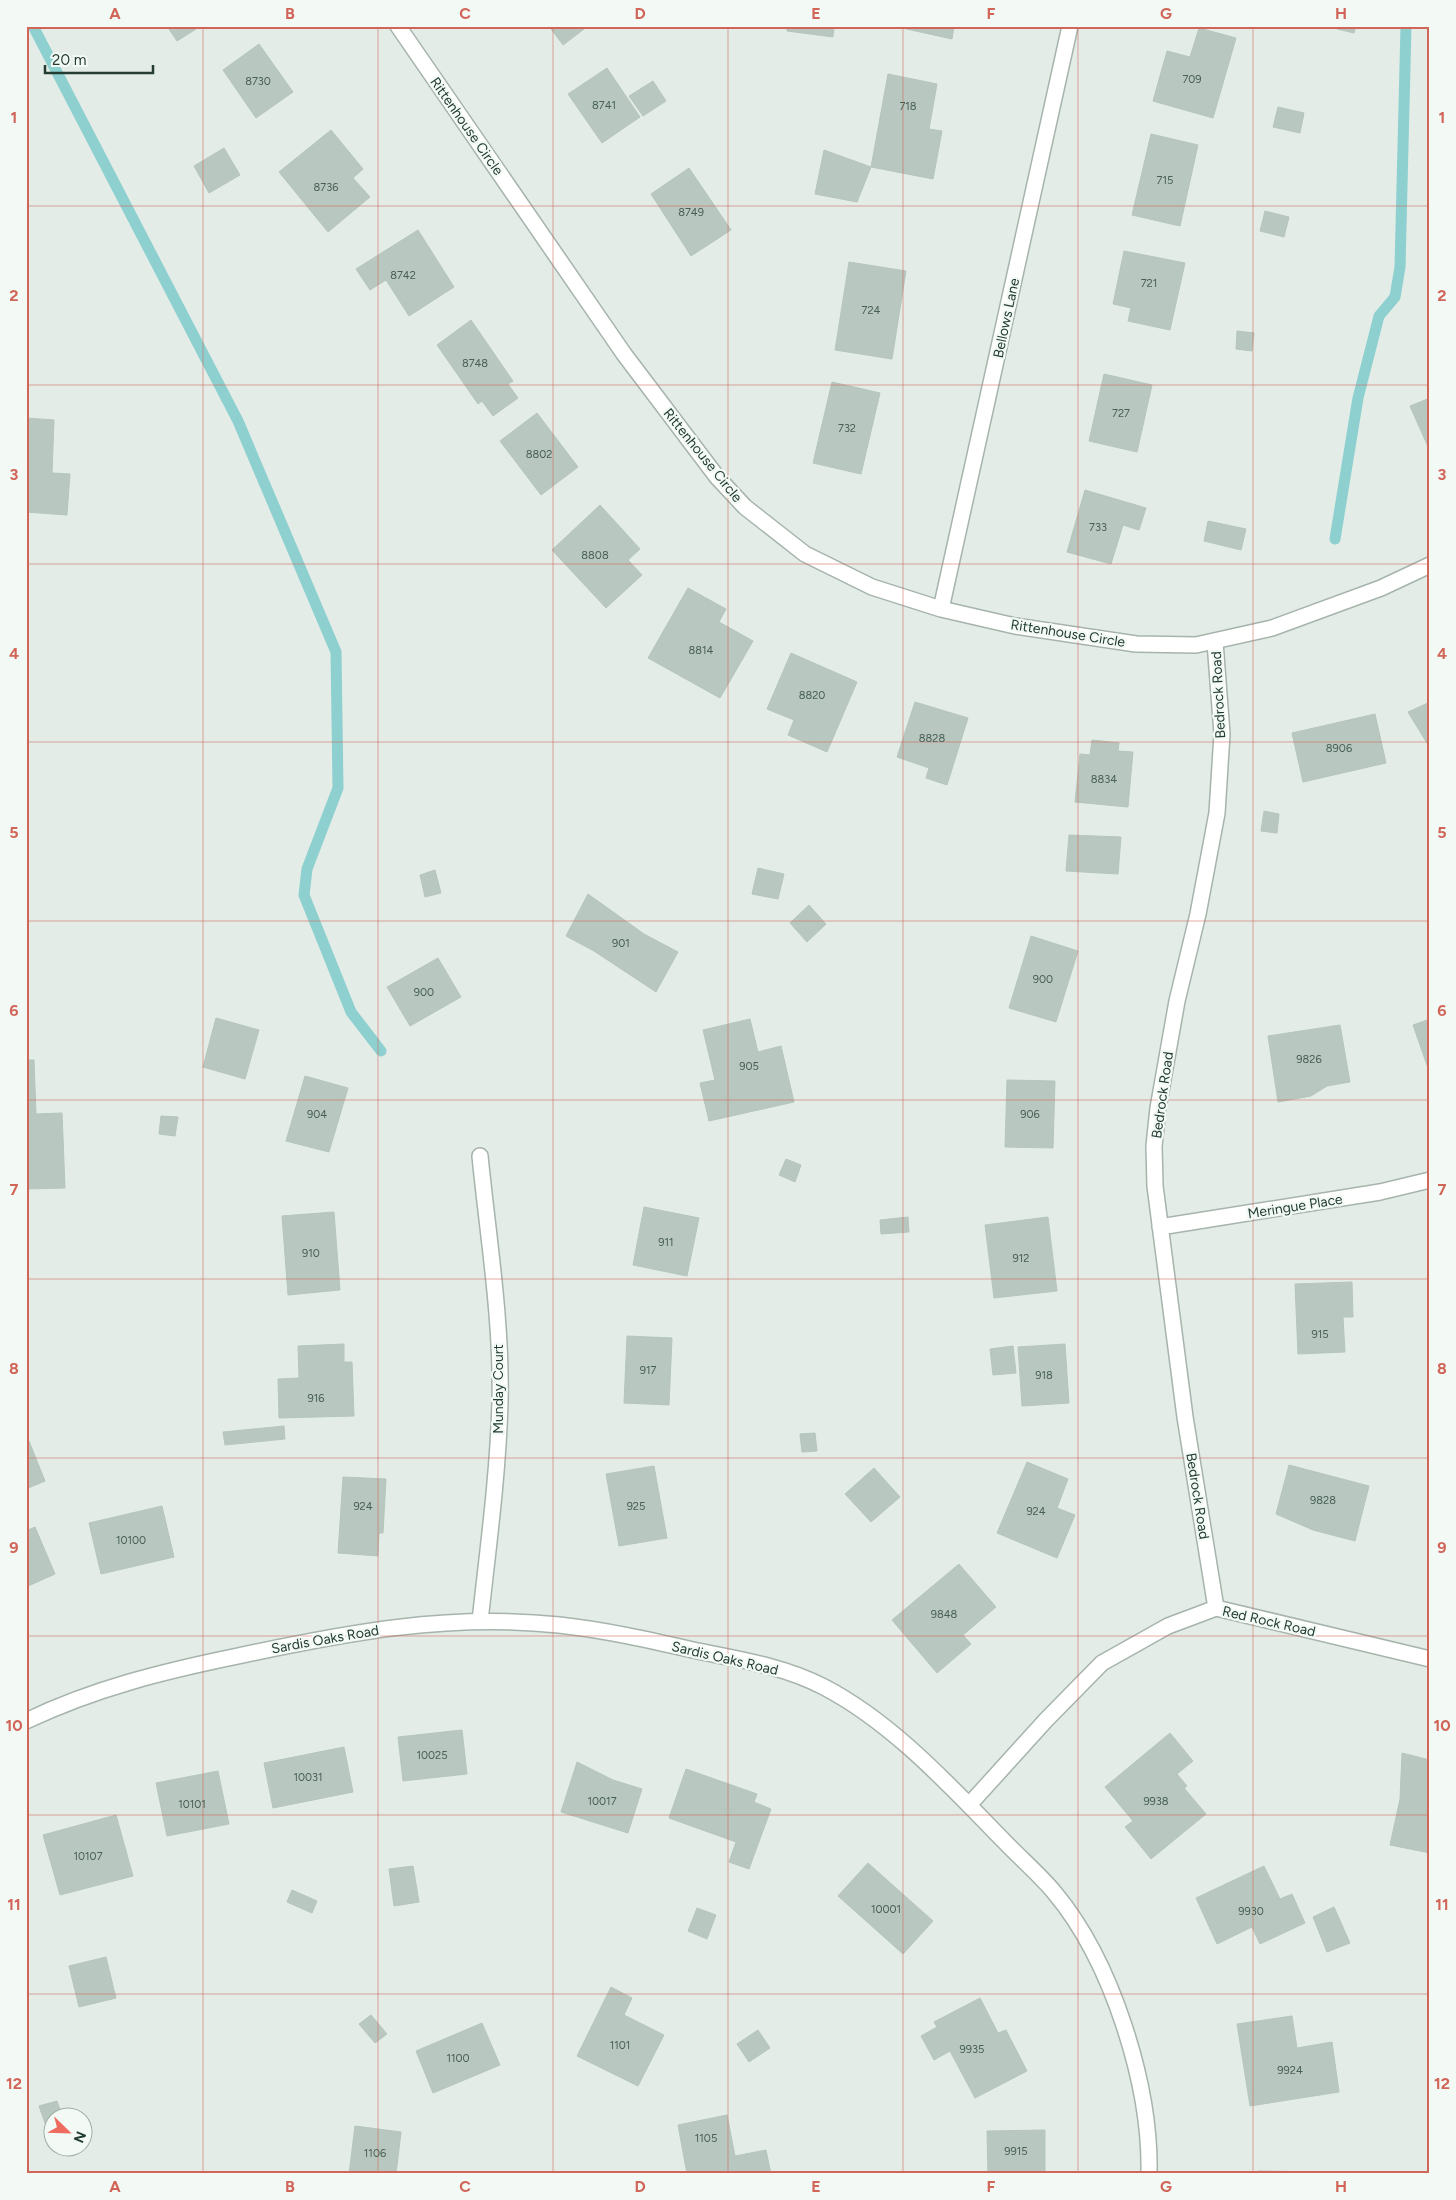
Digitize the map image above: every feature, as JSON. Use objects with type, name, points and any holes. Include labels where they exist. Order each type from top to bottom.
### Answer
[{"type":"street","name":"Rittenhouse Circle","points":[[398,26],[624,354],[722,483],[745,507],[806,554],[872,587],[941,609],[1014,626],[1136,644],[1196,645],[1272,628],[1381,588],[1430,565]]},
{"type":"street","name":"Bellows Lane","points":[[941,609],[1070,26]]},
{"type":"street","name":"Bedrock Road","points":[[1215,642],[1222,734],[1217,813],[1198,914],[1177,1001],[1158,1108],[1154,1146],[1155,1186],[1185,1417],[1216,1608]]},
{"type":"street","name":"Munday Court","points":[[480,1156],[498,1328],[500,1400],[496,1489],[480,1621]]},
{"type":"street","name":"Meringue Place","points":[[1160,1227],[1380,1192],[1430,1180]]},
{"type":"street","name":"Red Rock Road","points":[[969,1805],[1046,1720],[1102,1663],[1168,1626],[1216,1608],[1430,1659]]},
{"type":"street","name":"Sardis Oaks Road","points":[[26,1722],[104,1690],[158,1672],[336,1636],[400,1626],[480,1621],[557,1625],[615,1633],[761,1664],[791,1673],[822,1686],[860,1708],[896,1736],[969,1805],[1055,1893],[1090,1946],[1119,2013],[1136,2070],[1145,2115],[1149,2174]]},
{"type":"building","points":[[167,26],[194,26],[196,29],[177,41]]},
{"type":"building","points":[[549,26],[588,26],[563,45]]},
{"type":"building","points":[[787,26],[834,26],[833,37],[787,31]]},
{"type":"building","points":[[893,26],[954,26],[952,39]]},
{"type":"building","points":[[1337,26],[1356,26],[1354,33],[1337,29]]},
{"type":"building","points":[[1199,28],[1236,38],[1213,118],[1153,101],[1167,51],[1190,57]]},
{"type":"building","points":[[259,44],[293,92],[256,118],[223,70]]},
{"type":"building","points":[[607,68],[640,117],[602,143],[568,94]]},
{"type":"building","points":[[888,74],[937,84],[929,129],[942,131],[933,179],[871,167]]},
{"type":"building","points":[[653,81],[666,101],[643,116],[629,96]]},
{"type":"building","points":[[1278,107],[1304,113],[1300,133],[1273,127]]},
{"type":"building","points":[[331,130],[363,169],[353,178],[370,197],[328,232],[279,172]]},
{"type":"building","points":[[1151,134],[1198,145],[1180,226],[1132,215]]},
{"type":"building","points":[[224,148],[240,175],[209,193],[194,166]]},
{"type":"building","points":[[824,150],[871,167],[857,202],[815,194]]},
{"type":"building","points":[[689,168],[731,230],[691,256],[651,194]]},
{"type":"building","points":[[1265,211],[1289,217],[1284,237],[1260,231]]},
{"type":"building","points":[[418,230],[454,287],[409,316],[386,280],[370,290],[356,269]]},
{"type":"building","points":[[1124,251],[1185,263],[1170,330],[1128,321],[1131,308],[1113,304]]},
{"type":"building","points":[[849,262],[906,271],[892,359],[835,350]]},
{"type":"building","points":[[471,320],[513,381],[508,384],[518,398],[493,416],[482,401],[478,404],[437,345]]},
{"type":"building","points":[[1237,331],[1254,333],[1252,351],[1236,349]]},
{"type":"building","points":[[1104,374],[1152,385],[1137,452],[1089,441]]},
{"type":"building","points":[[832,382],[880,393],[861,474],[813,463]]},
{"type":"building","points":[[1430,398],[1430,449],[1429,449],[1410,406]]},
{"type":"building","points":[[537,413],[578,467],[541,495],[500,441]]},
{"type":"building","points":[[26,418],[54,420],[52,473],[70,474],[67,515],[26,512]]},
{"type":"building","points":[[1085,490],[1146,508],[1139,530],[1123,525],[1111,564],[1067,552]]},
{"type":"building","points":[[600,505],[640,549],[628,560],[642,575],[606,608],[552,550]]},
{"type":"building","points":[[1208,521],[1246,529],[1241,550],[1204,541]]},
{"type":"building","points":[[688,588],[726,609],[719,622],[753,641],[720,698],[648,658]]},
{"type":"building","points":[[791,653],[857,682],[827,752],[788,735],[794,720],[767,709]]},
{"type":"building","points":[[915,702],[968,718],[947,785],[926,778],[929,768],[897,757]]},
{"type":"building","points":[[1430,702],[1430,748],[1408,712]]},
{"type":"building","points":[[1375,714],[1386,763],[1303,782],[1292,733]]},
{"type":"building","points":[[1092,740],[1119,743],[1118,751],[1133,752],[1128,807],[1075,802],[1080,754],[1090,755]]},
{"type":"building","points":[[1264,811],[1279,814],[1277,833],[1261,831]]},
{"type":"building","points":[[1069,835],[1121,837],[1118,874],[1066,871]]},
{"type":"building","points":[[758,868],[784,874],[778,899],[752,894]]},
{"type":"building","points":[[435,870],[441,893],[425,897],[420,875]]},
{"type":"building","points":[[588,894],[644,934],[678,952],[656,992],[594,951],[566,936]]},
{"type":"building","points":[[809,905],[826,924],[807,942],[790,923]]},
{"type":"building","points":[[1031,936],[1078,951],[1056,1022],[1009,1008]]},
{"type":"building","points":[[438,958],[461,997],[410,1026],[387,987]]},
{"type":"building","points":[[216,1018],[259,1030],[245,1079],[203,1067]]},
{"type":"building","points":[[750,1019],[758,1052],[781,1046],[794,1102],[709,1121],[700,1083],[715,1080],[703,1030]]},
{"type":"building","points":[[1430,1019],[1430,1068],[1428,1068],[1413,1025]]},
{"type":"building","points":[[1340,1025],[1350,1082],[1327,1086],[1311,1096],[1278,1102],[1268,1036]]},
{"type":"building","points":[[26,1060],[34,1060],[36,1114],[62,1113],[65,1188],[26,1189]]},
{"type":"building","points":[[305,1076],[348,1088],[329,1152],[286,1141]]},
{"type":"building","points":[[1007,1080],[1055,1081],[1053,1148],[1005,1147]]},
{"type":"building","points":[[161,1116],[178,1117],[175,1136],[159,1134]]},
{"type":"building","points":[[786,1159],[801,1165],[795,1182],[779,1175]]},
{"type":"building","points":[[644,1207],[699,1218],[687,1276],[633,1265]]},
{"type":"building","points":[[334,1212],[340,1290],[288,1295],[282,1216]]},
{"type":"building","points":[[908,1217],[909,1232],[881,1234],[880,1220]]},
{"type":"building","points":[[1048,1217],[1057,1291],[994,1298],[985,1225]]},
{"type":"building","points":[[1352,1282],[1353,1317],[1343,1317],[1345,1352],[1298,1354],[1295,1284]]},
{"type":"building","points":[[627,1336],[672,1338],[669,1405],[624,1403]]},
{"type":"building","points":[[344,1344],[344,1362],[352,1362],[354,1416],[279,1418],[278,1379],[299,1378],[298,1346]]},
{"type":"building","points":[[1065,1344],[1069,1403],[1022,1406],[1018,1347]]},
{"type":"building","points":[[1013,1346],[1016,1373],[993,1375],[990,1349]]},
{"type":"building","points":[[284,1426],[285,1439],[225,1445],[223,1432]]},
{"type":"building","points":[[815,1433],[817,1451],[802,1452],[800,1434]]},
{"type":"building","points":[[29,1441],[45,1481],[26,1489],[26,1442]]},
{"type":"building","points":[[1027,1462],[1068,1479],[1057,1508],[1075,1515],[1057,1558],[997,1533]]},
{"type":"building","points":[[1289,1465],[1369,1486],[1355,1541],[1313,1530],[1276,1514]]},
{"type":"building","points":[[654,1466],[667,1538],[619,1546],[606,1474]]},
{"type":"building","points":[[874,1468],[900,1497],[871,1522],[845,1494]]},
{"type":"building","points":[[343,1477],[386,1479],[383,1533],[379,1533],[378,1556],[338,1553]]},
{"type":"building","points":[[162,1506],[174,1557],[101,1574],[89,1523]]},
{"type":"building","points":[[35,1527],[55,1574],[26,1587],[26,1531]]},
{"type":"building","points":[[959,1564],[996,1607],[963,1635],[971,1644],[937,1673],[892,1620]]},
{"type":"building","points":[[462,1730],[467,1774],[403,1781],[398,1737]]},
{"type":"building","points":[[1170,1733],[1193,1761],[1177,1774],[1187,1786],[1184,1788],[1206,1814],[1151,1859],[1125,1827],[1133,1821],[1105,1787]]},
{"type":"building","points":[[344,1747],[353,1792],[273,1808],[264,1763]]},
{"type":"building","points":[[1402,1753],[1430,1760],[1430,1853],[1390,1845],[1400,1799]]},
{"type":"building","points":[[577,1762],[613,1780],[642,1789],[628,1833],[561,1812]]},
{"type":"building","points":[[686,1769],[757,1794],[754,1802],[771,1809],[749,1869],[729,1862],[736,1842],[669,1818]]},
{"type":"building","points":[[218,1771],[229,1824],[167,1836],[156,1783]]},
{"type":"building","points":[[116,1815],[133,1876],[60,1895],[43,1835]]},
{"type":"building","points":[[868,1863],[933,1921],[903,1954],[838,1896]]},
{"type":"building","points":[[413,1866],[419,1902],[394,1906],[389,1869]]},
{"type":"building","points":[[1264,1866],[1280,1899],[1292,1894],[1305,1923],[1260,1944],[1252,1927],[1217,1944],[1196,1898]]},
{"type":"building","points":[[292,1890],[317,1901],[312,1913],[287,1902]]},
{"type":"building","points":[[1334,1907],[1350,1943],[1327,1952],[1313,1917]]},
{"type":"building","points":[[697,1908],[716,1915],[707,1939],[688,1931]]},
{"type":"building","points":[[106,1957],[116,1998],[79,2007],[69,1966]]},
{"type":"building","points":[[611,1987],[632,1998],[624,2015],[664,2035],[638,2086],[577,2056]]},
{"type":"building","points":[[980,1998],[998,2033],[1006,2030],[1027,2071],[975,2098],[950,2051],[934,2060],[921,2036],[937,2027],[934,2022]]},
{"type":"building","points":[[371,2015],[387,2034],[375,2043],[359,2024]]},
{"type":"building","points":[[1292,2016],[1297,2048],[1332,2042],[1339,2092],[1250,2106],[1237,2024]]},
{"type":"building","points":[[482,2023],[500,2065],[433,2093],[416,2051]]},
{"type":"building","points":[[758,2030],[770,2048],[749,2062],[737,2044]]},
{"type":"building","points":[[57,2101],[59,2108],[42,2108],[42,2115],[39,2106]]},
{"type":"building","points":[[727,2115],[735,2156],[766,2150],[771,2174],[687,2174],[678,2125]]},
{"type":"building","points":[[355,2126],[401,2132],[396,2174],[349,2174]]},
{"type":"building","points":[[1045,2130],[1045,2172],[1036,2171],[1036,2174],[988,2174],[987,2131]]},
{"type":"building","points":[[1258,2171],[1324,2172],[1324,2174],[1258,2174]]},
{"type":"waterway","points":[[33,26],[238,421],[336,652],[338,788],[307,869],[304,895],[351,1012],[381,1051]]},
{"type":"waterway","points":[[1335,539],[1358,398],[1379,316],[1395,297],[1400,267],[1406,26]]}]
